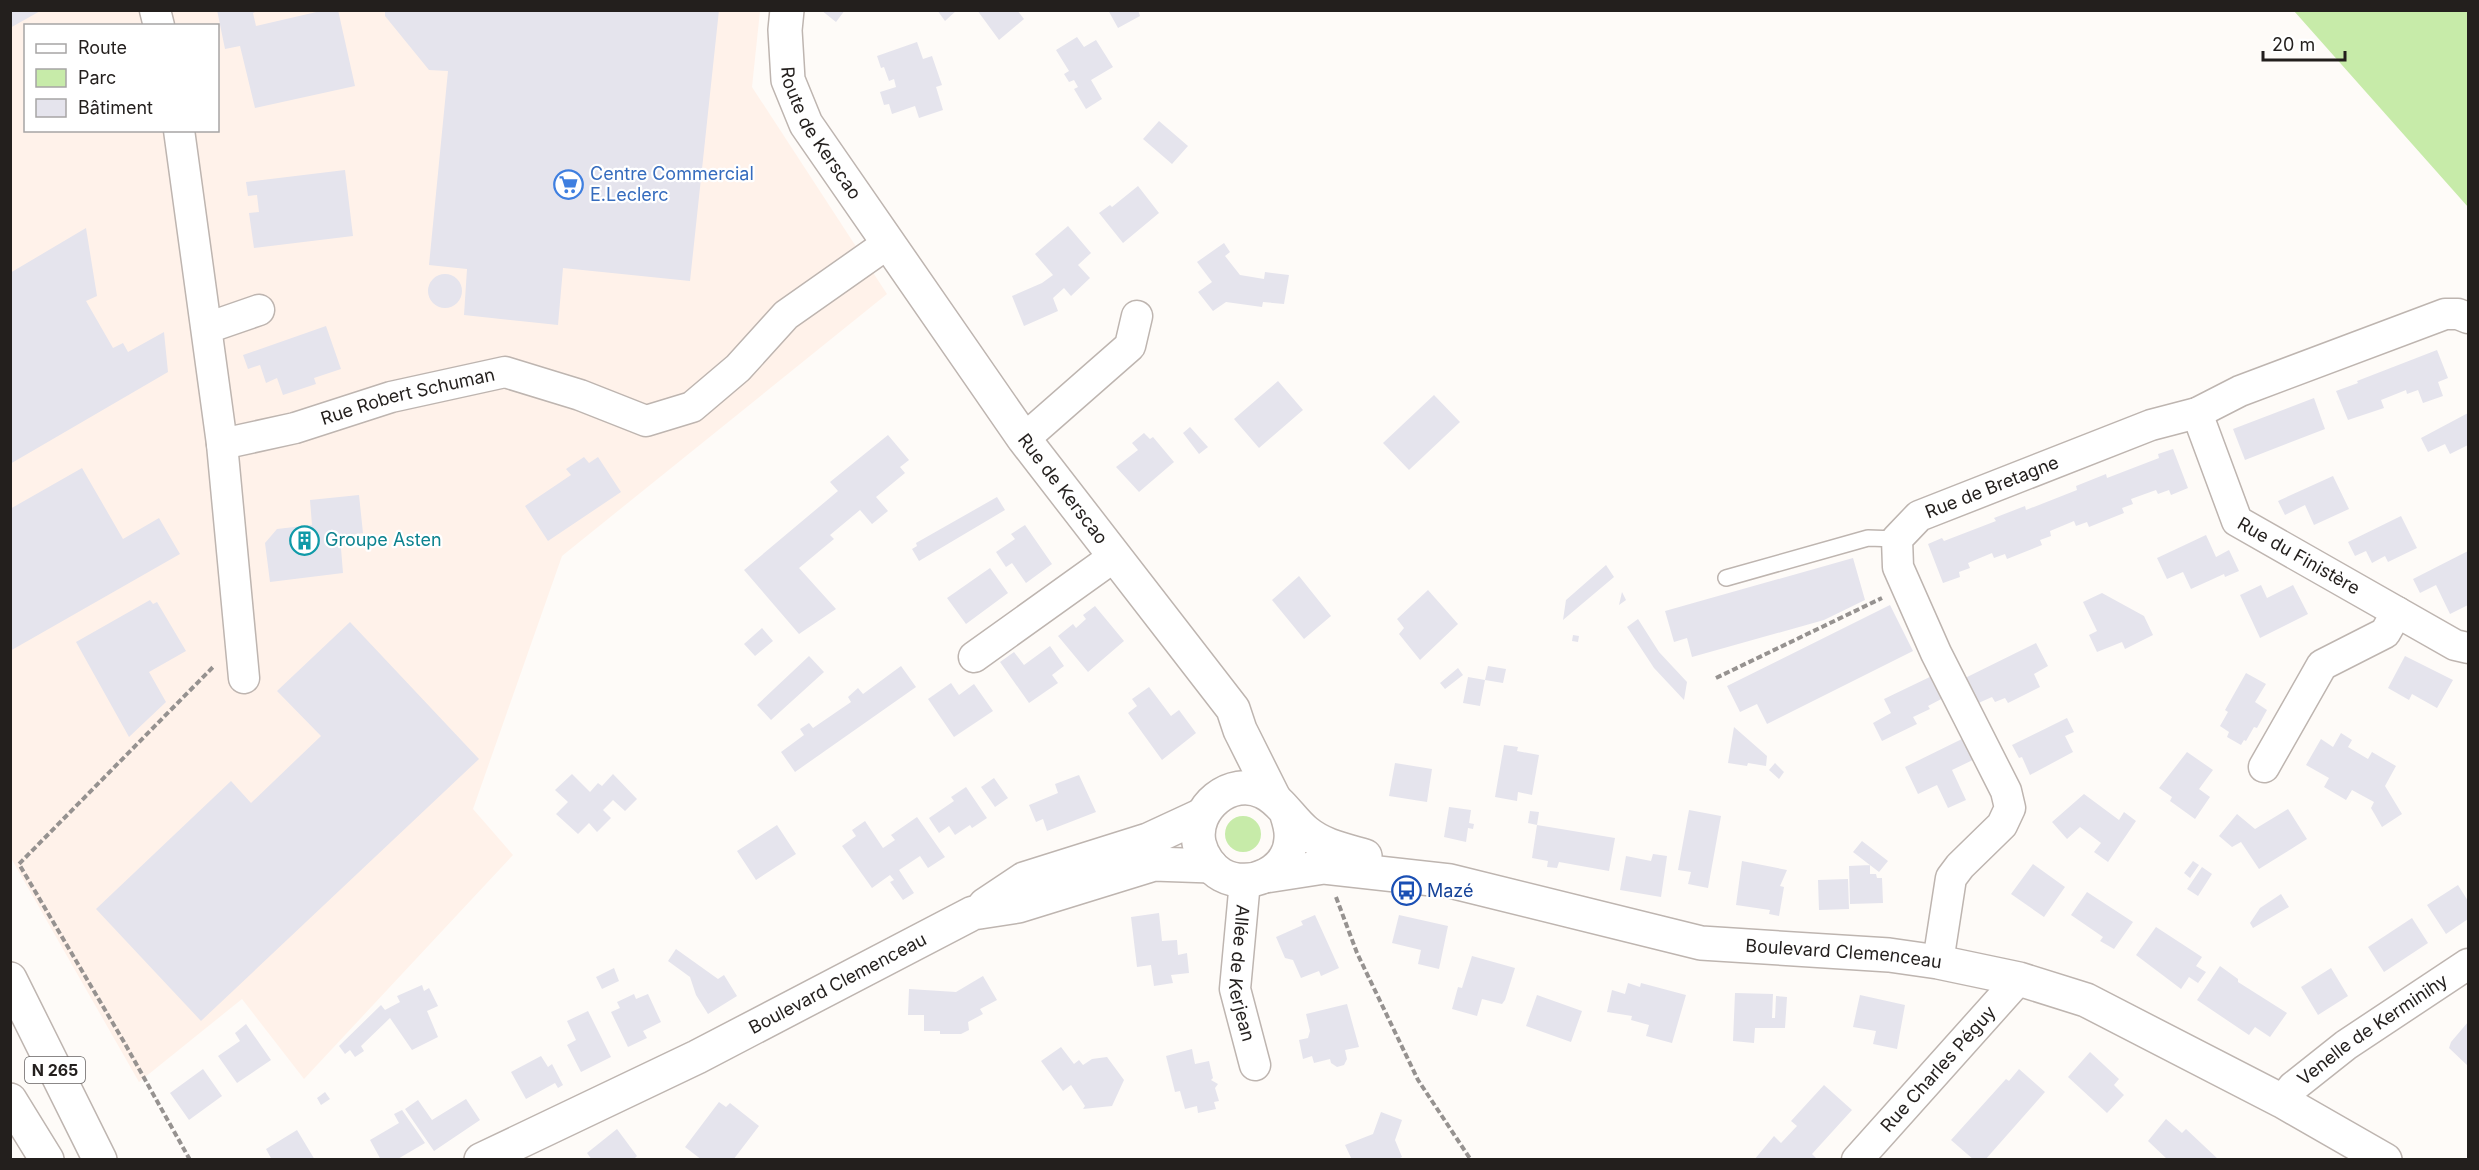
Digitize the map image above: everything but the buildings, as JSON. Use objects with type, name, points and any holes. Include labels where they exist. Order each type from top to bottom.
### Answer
[{"type":"main road","name":"Route de Kerscao","points":[[787,10],[784,30],[788,80],[806,124],[887,244]]},
{"type":"main road","name":"Rue de Kerscao","points":[[887,244],[1024,439],[1219,689],[1233,709],[1240,730],[1280,805]]},
{"type":"main road","points":[[1240,730],[1231,767],[1198,828],[1203,855],[1211,866],[1232,879],[1255,878],[1277,868],[1289,848],[1291,827],[1280,805]]},
{"type":"main road","points":[[973,913],[1024,879],[1148,840],[1210,806],[1230,790],[1246,788],[1261,790],[1280,805],[1306,833],[1326,845],[1450,881]]},
{"type":"main road","name":"Boulevard Clemenceau","points":[[480,1160],[697,1057],[973,913],[1018,906],[1154,864],[1211,866]]},
{"type":"main road","name":"Boulevard Clemenceau","points":[[1255,878],[1324,867],[1450,881],[1701,943],[1889,955],[1938,962],[2019,979],[2086,1000],[2282,1101],[2385,1160]]},
{"type":"main road","name":"N 265","points":[[10,979],[100,1160]]},
{"type":"main road","points":[[10,1025],[93,1160]]},
{"type":"main road","points":[[10,1100],[47,1160]]},
{"type":"street","points":[[179,132],[222,444],[244,678]]},
{"type":"street","name":"Rue Robert Schuman","points":[[222,444],[295,428],[391,397],[505,372],[580,395],[646,421],[692,407],[738,368],[786,315],[887,244]]},
{"type":"street","points":[[207,328],[260,310]]},
{"type":"street","name":"Rue de Bretagne","points":[[1897,539],[1919,516],[2151,425],[2197,413],[2241,391],[2445,314],[2458,314],[2469,318]]},
{"type":"street","points":[[1024,439],[1130,346],[1137,316]]},
{"type":"street","name":"Rue du Finistère","points":[[2197,413],[2237,521],[2455,645],[2469,648]]},
{"type":"street","points":[[1897,539],[1898,567],[1936,652],[2006,791],[2010,808],[2002,825],[1960,866],[1951,878],[1946,897],[1938,962]]},
{"type":"street","points":[[974,657],[1115,556]]},
{"type":"street","points":[[2264,767],[2322,665],[2385,633],[2397,612]]},
{"type":"street","name":"Allée de Kerjean","points":[[1255,878],[1235,989],[1255,1065]]},
{"type":"street","name":"Venelle de Kerminihy","points":[[2282,1101],[2293,1087],[2346,1045],[2469,964]]},
{"type":"street","name":"Rue Charles Péguy","points":[[1857,1160],[2019,979]]},
{"type":"lane","points":[[1726,578],[1868,538],[1897,539]]},
{"type":"path","points":[[1716,678],[1907,586]]},
{"type":"path","points":[[190,1160],[124,1042],[19,864],[219,661]]},
{"type":"path","points":[[1324,867],[1357,953],[1418,1080],[1471,1160]]},
{"type":"shaded area","points":[[10,11],[760,11],[752,87],[887,294],[562,556],[473,809],[513,855],[304,1079],[242,999],[139,1082],[11,858]]},
{"type":"green space","points":[[2294,11],[2468,11],[2468,207]]},
{"type":"green space","points":[[1243,816],[1256,821],[1261,834],[1256,847],[1243,852],[1230,847],[1225,834],[1230,821]]},
{"type":"place","name":"Centre Commercial E.Leclerc","points":[[569,184]]},
{"type":"place","name":"Groupe Asten","points":[[304,540]]},
{"type":"place","name":"Mazé","points":[[1406,891]]}]
